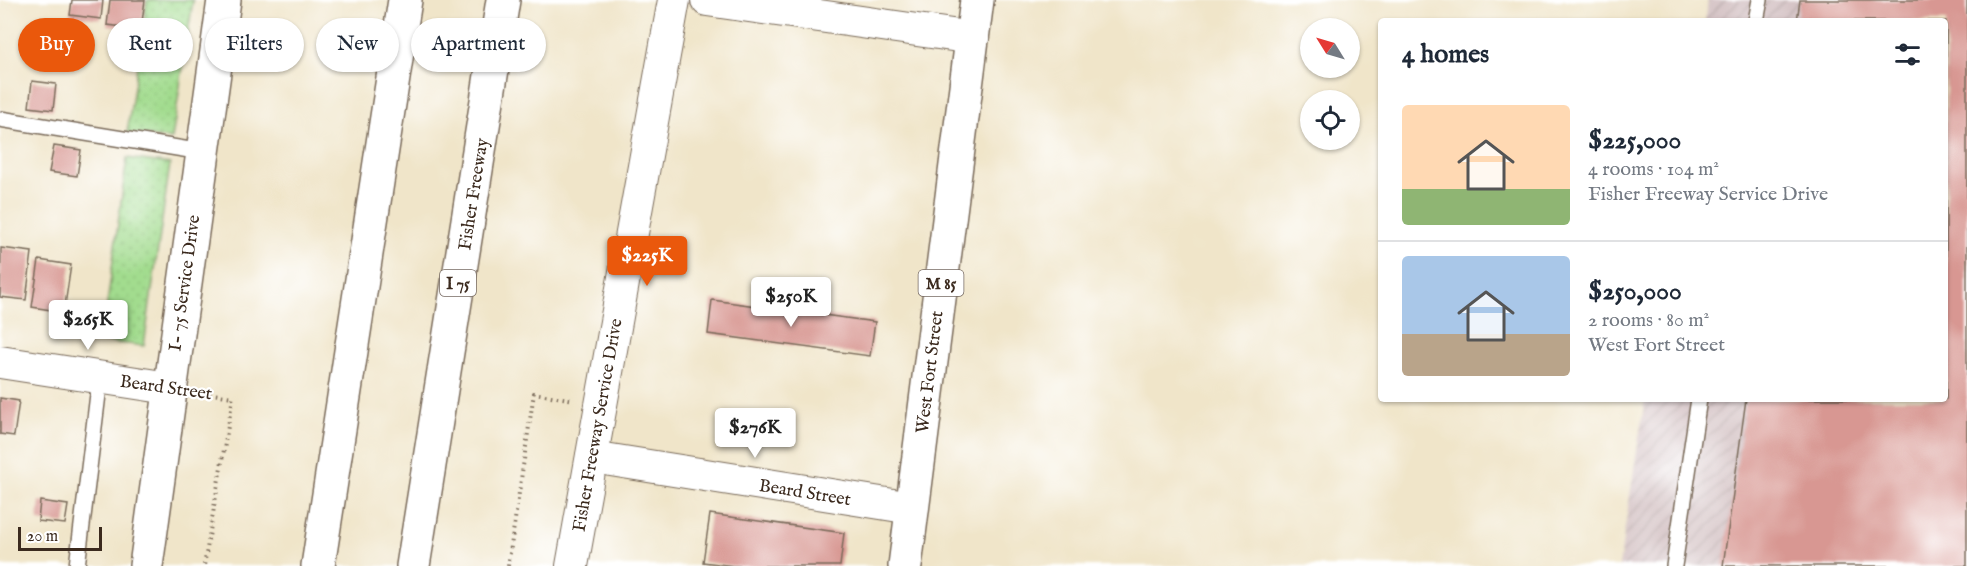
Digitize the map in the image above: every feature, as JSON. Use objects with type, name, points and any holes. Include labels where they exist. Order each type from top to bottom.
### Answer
[{"type":"main road","name":"I- 75 Service Drive","points":[[146,566],[224,0]]},
{"type":"main road","points":[[377,171],[390,0]]},
{"type":"main road","points":[[318,566],[405,0]]},
{"type":"main road","name":"Fisher Freeway","points":[[413,566],[503,0]]},
{"type":"main road","points":[[477,168],[514,0]]},
{"type":"main road","name":"West Fort Street","points":[[905,566],[977,0]]},
{"type":"street","name":"Fisher Freeway Service Drive","points":[[572,566],[674,0]]},
{"type":"street","points":[[707,0],[973,38]]},
{"type":"street","name":"Beard Street","points":[[0,362],[169,388]]},
{"type":"street","name":"Beard Street","points":[[592,457],[912,508]]},
{"type":"lane","points":[[1757,18],[1760,0]]},
{"type":"lane","points":[[0,119],[202,152]]},
{"type":"lane","points":[[77,566],[100,378]]},
{"type":"lane","points":[[1674,566],[1699,402]]},
{"type":"path","name":"Beard Street","points":[[169,388],[233,397],[204,566]]},
{"type":"path","points":[[508,566],[534,393],[601,405]]},
{"type":"shaded area","points":[[1708,0],[1967,0],[1967,566],[1619,566],[1645,402],[1948,402],[1948,18],[1705,18]]},
{"type":"green space","points":[[147,0],[193,0],[190,18],[144,18]]},
{"type":"green space","points":[[136,72],[182,72],[172,139],[127,133]]},
{"type":"green space","points":[[127,158],[170,164],[144,346],[102,341]]},
{"type":"building","points":[[72,0],[103,0],[101,19],[70,15]]},
{"type":"building","points":[[110,0],[145,0],[143,18],[108,18]]},
{"type":"building","points":[[1800,0],[1967,0],[1967,566],[1723,566],[1746,402],[1948,402],[1948,18],[1797,18]]},
{"type":"building","points":[[32,81],[56,84],[53,110],[29,107]]},
{"type":"building","points":[[54,146],[81,150],[77,176],[49,172]]},
{"type":"building","points":[[1,248],[32,252],[26,300],[0,297]]},
{"type":"building","points":[[39,260],[71,265],[64,312],[32,307]]},
{"type":"building","points":[[712,300],[875,322],[870,356],[708,334]]},
{"type":"building","points":[[0,398],[19,401],[14,436],[0,434]]},
{"type":"building","points":[[40,501],[68,505],[65,524],[38,521]]},
{"type":"building","points":[[710,514],[844,533],[840,566],[734,566],[703,562]]}]
